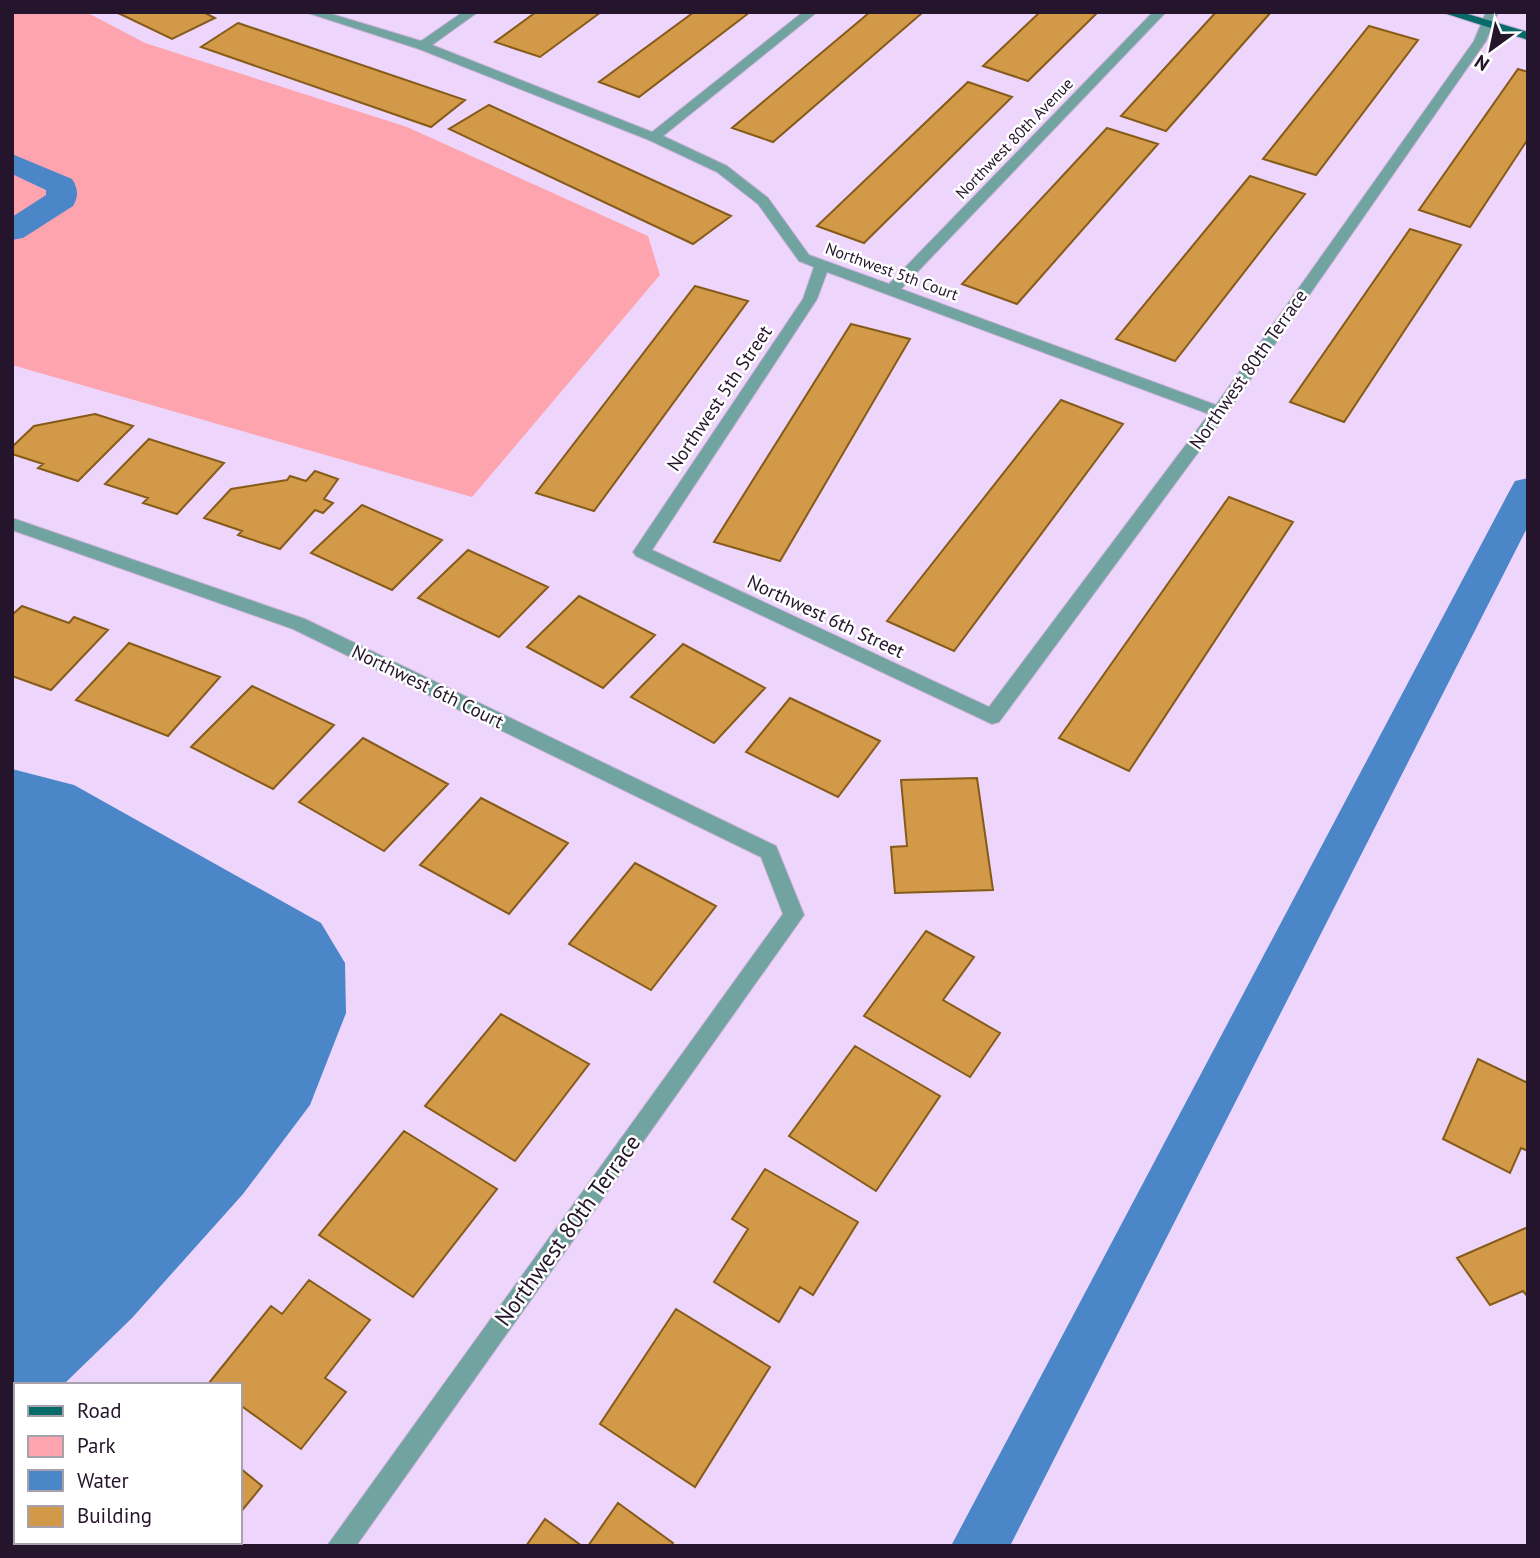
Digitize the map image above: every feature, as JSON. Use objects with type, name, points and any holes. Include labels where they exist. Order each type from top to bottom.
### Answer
[{"type":"main road","points":[[1447,12],[1490,18],[1528,36]]},
{"type":"street","name":"Northwest 5th Court","points":[[311,12],[423,46],[654,137],[722,169],[763,201],[804,258],[1219,412]]},
{"type":"street","points":[[423,46],[472,12]]},
{"type":"street","points":[[654,137],[811,12]]},
{"type":"street","name":"Northwest 80th Avenue","points":[[893,289],[1160,12]]},
{"type":"street","name":"Northwest 80th Terrace","points":[[992,717],[1219,412],[1490,18]]},
{"type":"street","name":"Northwest 5th Street","points":[[642,552],[810,299],[822,264]]},
{"type":"street","name":"Northwest 6th Court","points":[[12,524],[299,624],[769,852],[794,915]]},
{"type":"street","name":"Northwest 6th Street","points":[[642,552],[992,717]]},
{"type":"street","name":"Northwest 80th Terrace","points":[[340,1546],[794,915]]},
{"type":"green space","points":[[12,12],[86,12],[145,43],[407,127],[648,236],[660,275],[472,497],[12,365]]},
{"type":"water","points":[[12,769],[74,785],[321,923],[345,963],[346,1013],[310,1105],[243,1194],[132,1318],[65,1383],[14,1383],[12,1434]]},
{"type":"building","points":[[116,12],[203,12],[215,18],[172,39]]},
{"type":"building","points":[[536,12],[601,12],[540,57],[495,42]]},
{"type":"building","points":[[694,12],[750,12],[639,97],[599,82]]},
{"type":"building","points":[[870,12],[922,13],[773,142],[732,128]]},
{"type":"building","points":[[1040,12],[1098,12],[1028,81],[983,66]]},
{"type":"building","points":[[1216,12],[1271,12],[1166,131],[1121,116]]},
{"type":"building","points":[[238,23],[465,100],[431,127],[201,47]]},
{"type":"building","points":[[1369,26],[1418,40],[1316,175],[1263,159]]},
{"type":"building","points":[[1518,69],[1528,72],[1528,139],[1470,227],[1419,210]]},
{"type":"building","points":[[968,82],[1012,97],[864,243],[817,226]]},
{"type":"building","points":[[489,105],[731,216],[693,244],[449,129]]},
{"type":"building","points":[[1107,128],[1158,144],[1017,304],[962,284]]},
{"type":"building","points":[[1250,176],[1305,194],[1175,361],[1116,339]]},
{"type":"building","points":[[1410,229],[1461,245],[1344,422],[1290,402]]},
{"type":"building","points":[[695,286],[748,301],[594,511],[536,493]]},
{"type":"building","points":[[851,324],[910,339],[780,561],[714,542]]},
{"type":"building","points":[[1061,400],[1123,424],[954,651],[887,621]]},
{"type":"building","points":[[95,414],[133,426],[78,481],[38,468],[43,464],[12,454],[12,447],[34,426]]},
{"type":"building","points":[[149,439],[224,463],[177,514],[143,503],[148,498],[105,484]]},
{"type":"building","points":[[315,471],[338,479],[324,499],[333,503],[323,513],[315,510],[280,549],[238,535],[242,531],[204,518],[231,489],[287,480],[290,476],[306,481]]},
{"type":"building","points":[[1229,497],[1293,522],[1129,771],[1059,738]]},
{"type":"building","points":[[362,505],[442,540],[392,590],[311,553]]},
{"type":"building","points":[[468,550],[548,587],[499,637],[418,598]]},
{"type":"building","points":[[579,596],[655,635],[603,688],[527,647]]},
{"type":"building","points":[[22,606],[69,623],[74,617],[108,630],[51,690],[12,676],[12,615]]},
{"type":"building","points":[[129,643],[220,677],[168,736],[76,700]]},
{"type":"building","points":[[683,644],[765,688],[714,743],[631,697]]},
{"type":"building","points":[[252,686],[334,725],[273,789],[191,747]]},
{"type":"building","points":[[790,698],[880,741],[838,797],[746,752]]},
{"type":"building","points":[[363,738],[448,784],[384,851],[299,802]]},
{"type":"building","points":[[977,778],[993,890],[895,893],[891,847],[907,846],[901,780]]},
{"type":"building","points":[[481,798],[568,843],[509,914],[420,865]]},
{"type":"building","points":[[635,863],[716,906],[651,990],[569,944]]},
{"type":"building","points":[[926,931],[974,957],[943,1000],[1000,1033],[970,1077],[864,1016]]},
{"type":"building","points":[[501,1014],[589,1064],[515,1161],[425,1106]]},
{"type":"building","points":[[855,1046],[940,1096],[876,1191],[789,1136]]},
{"type":"building","points":[[1478,1059],[1528,1083],[1528,1151],[1521,1148],[1510,1173],[1443,1139]]},
{"type":"building","points":[[404,1131],[497,1189],[413,1297],[319,1235]]},
{"type":"building","points":[[765,1169],[858,1222],[813,1295],[800,1287],[779,1322],[714,1282],[748,1229],[732,1219]]},
{"type":"building","points":[[1528,1227],[1528,1297],[1523,1291],[1490,1305],[1457,1258]]},
{"type":"building","points":[[309,1280],[370,1320],[325,1378],[346,1392],[301,1449],[242,1406],[242,1383],[209,1383],[271,1306],[282,1314]]},
{"type":"building","points":[[676,1309],[770,1367],[695,1487],[600,1424]]},
{"type":"building","points":[[242,1470],[262,1486],[242,1511]]},
{"type":"building","points":[[618,1503],[673,1543],[671,1546],[588,1546]]},
{"type":"building","points":[[545,1519],[582,1546],[526,1546]]},
{"type":"building","points":[[79,1544],[214,1544],[213,1546]]},
{"type":"waterway","points":[[12,163],[61,185],[62,199],[12,231]]},
{"type":"waterway","points":[[979,1546],[1528,490]]}]
